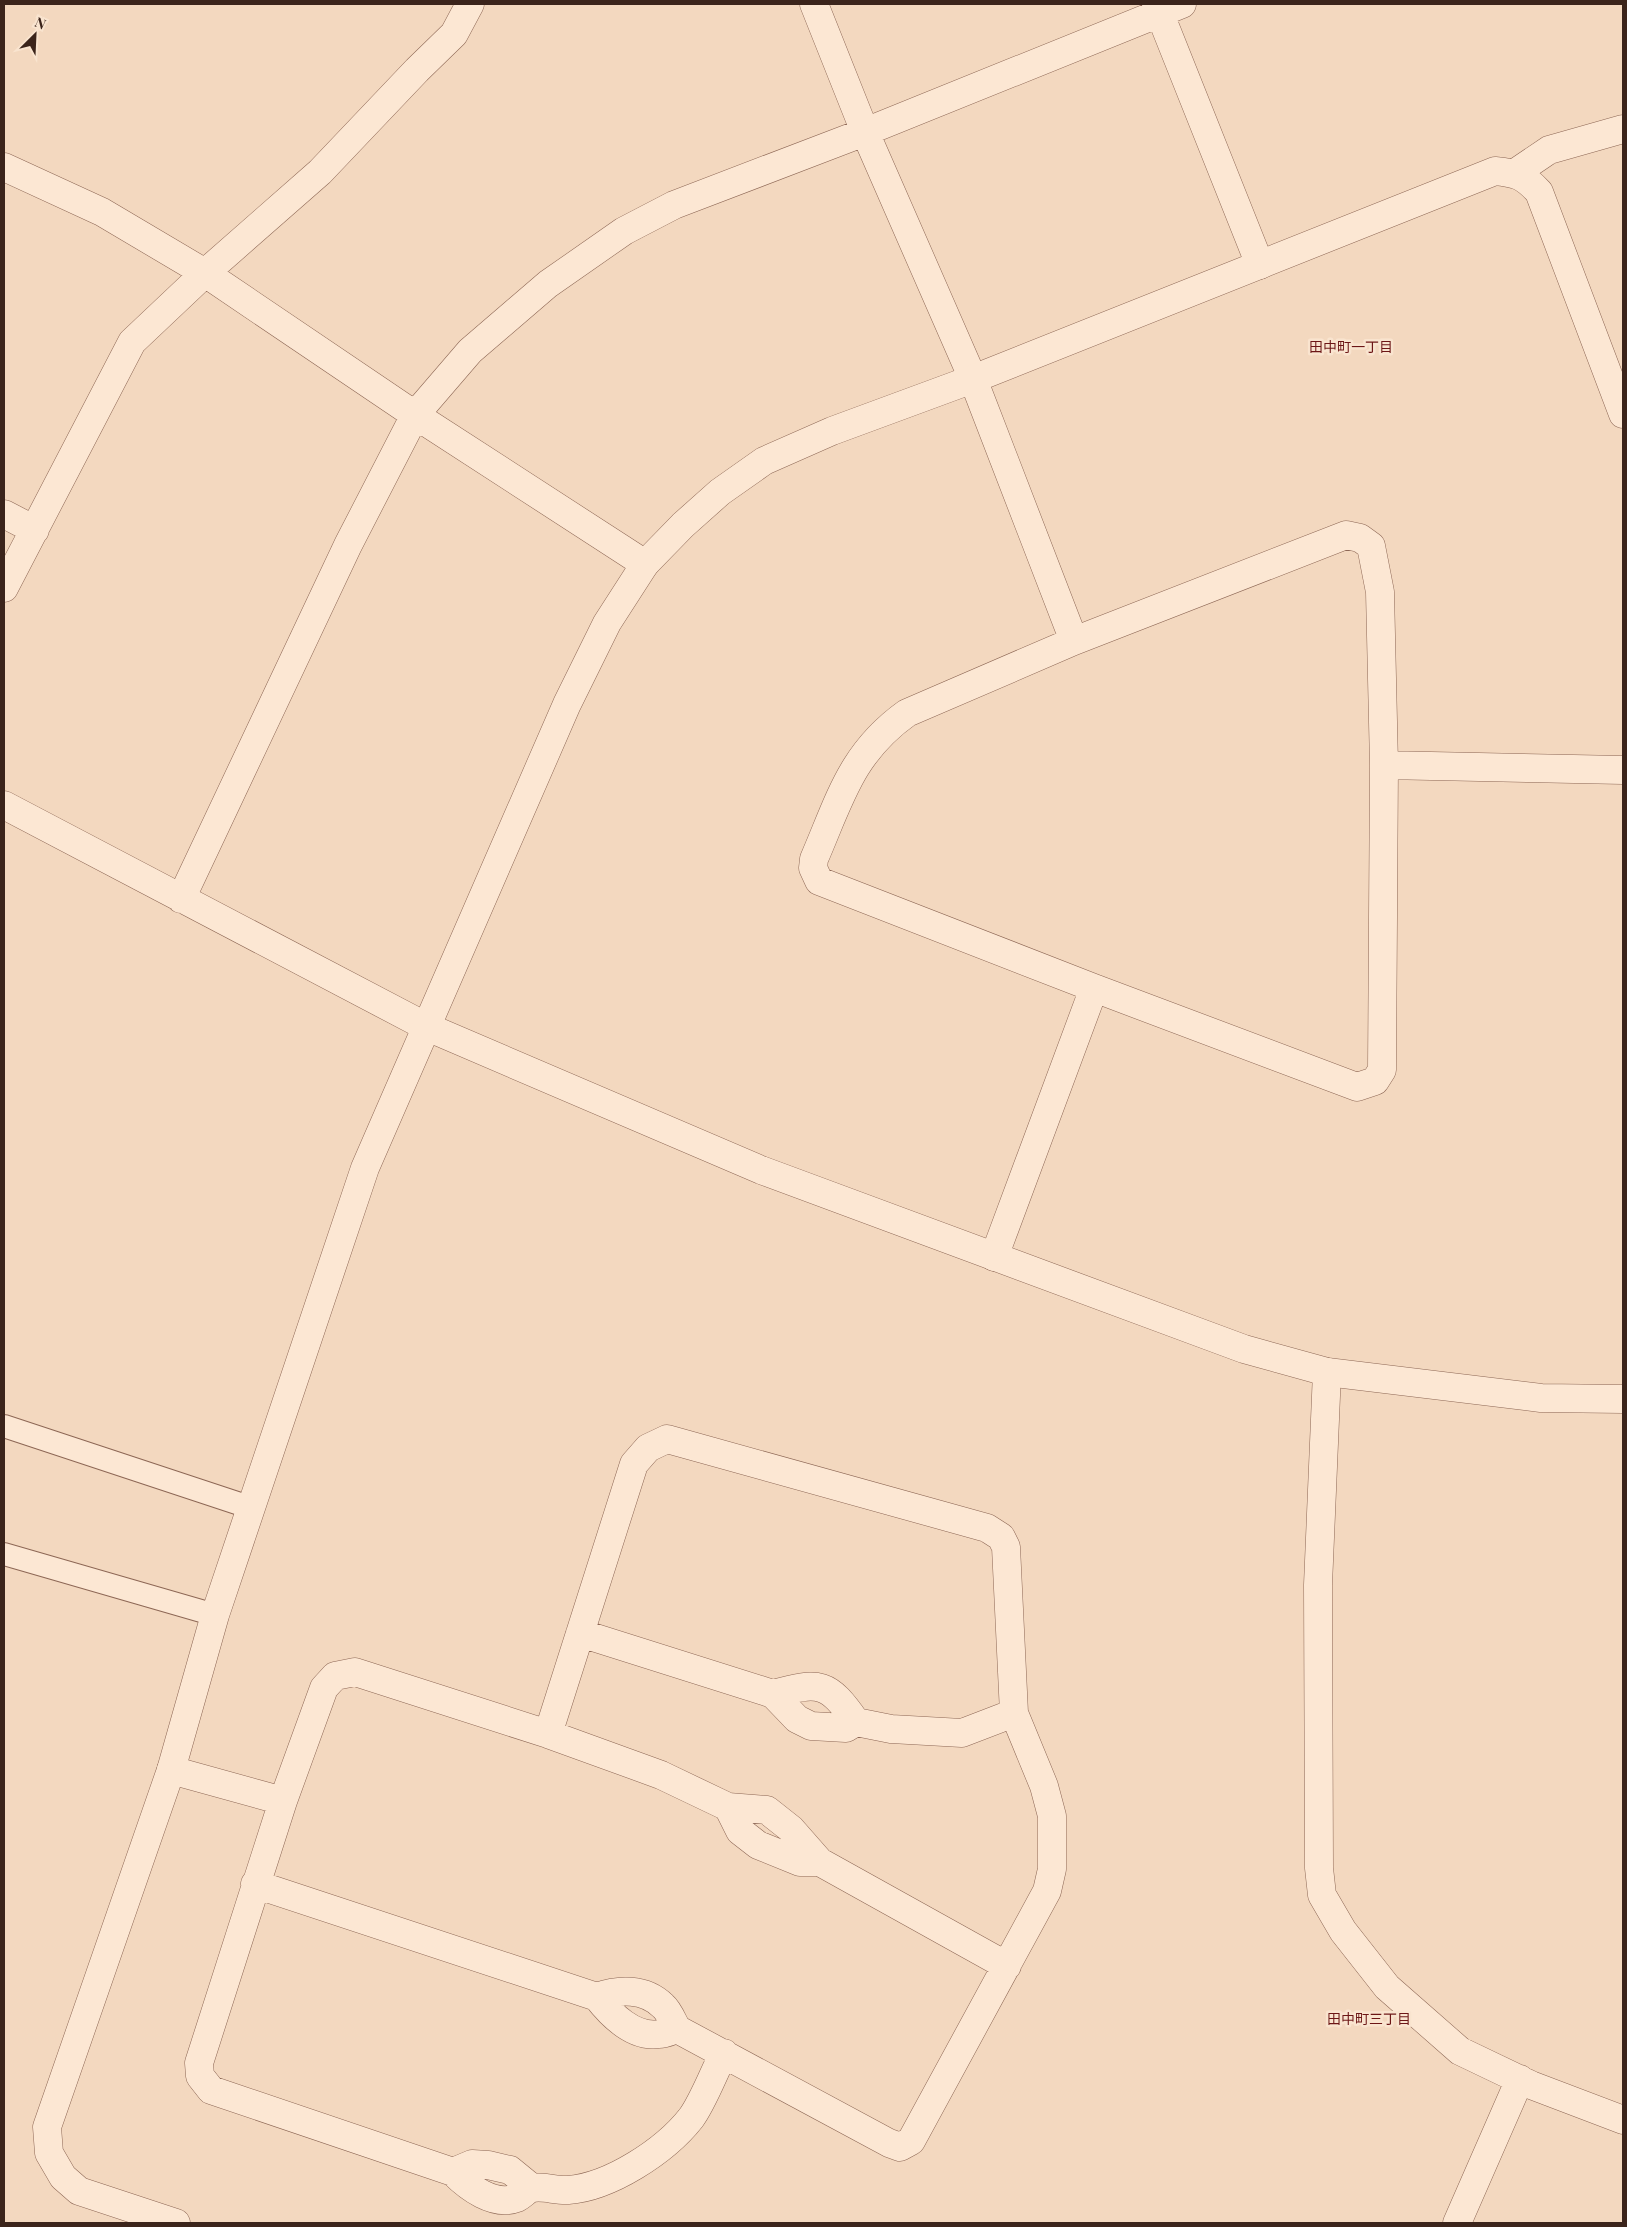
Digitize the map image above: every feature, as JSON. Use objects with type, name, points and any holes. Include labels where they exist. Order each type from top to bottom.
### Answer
[{"type":"street","points":[[4,588],[132,342],[205,273],[320,172],[454,34],[470,4]]},
{"type":"street","points":[[814,4],[865,132],[973,379],[1074,641]]},
{"type":"street","points":[[181,899],[348,545],[416,415],[470,351],[548,284],[624,232],[674,205],[865,132],[1166,7],[1260,265]]},
{"type":"street","points":[[1515,172],[1549,150],[1623,129]]},
{"type":"street","points":[[4,167],[102,212],[205,273],[416,415],[645,564]]},
{"type":"street","points":[[176,2223],[79,2191],[63,2177],[49,2153],[47,2127],[171,1770],[215,1615],[365,1168],[567,704],[607,623],[645,564],[683,525],[720,492],[764,461],[832,431],[973,379],[1495,171],[1515,172],[1528,180],[1539,192],[1623,414]]},
{"type":"street","points":[[4,514],[35,530]]},
{"type":"street","points":[[1346,535],[1360,538],[1370,546],[1380,592],[1384,765],[1382,1070],[1375,1081],[1357,1086],[1094,988],[819,881],[813,868],[814,859],[851,772],[866,750],[886,728],[907,713],[1074,641],[1346,535]]},
{"type":"street","points":[[1384,765],[1623,770]]},
{"type":"street","points":[[4,806],[427,1027],[761,1170],[1244,1349],[1327,1372],[1541,1398],[1623,1399]]},
{"type":"street","points":[[994,1257],[1094,988]]},
{"type":"street","points":[[1327,1372],[1318,1585],[1319,1868],[1322,1895],[1343,1931],[1387,1987],[1460,2051],[1520,2079],[1623,2120]]},
{"type":"street","points":[[548,1734],[634,1464],[648,1448],[667,1439],[987,1528],[1001,1537],[1006,1546],[1014,1713],[1044,1786],[1052,1816],[1052,1869],[1046,1891],[1008,1966],[911,2141],[900,2147],[678,2029],[664,2006],[650,1997],[631,1991],[612,1992],[597,1997]]},
{"type":"street","points":[[580,1633],[773,1694],[797,1719],[811,1726],[846,1728],[856,1722],[891,1729],[962,1733],[1014,1713]]},
{"type":"street","points":[[724,2053],[691,2117],[660,2148],[632,2167],[598,2182],[568,2190],[532,2188],[510,2170],[488,2165],[472,2164],[453,2172],[211,2090],[200,2076],[198,2063],[283,1801],[324,1688],[335,1676],[355,1672],[548,1734],[661,1775],[728,1807],[767,1810],[791,1829],[820,1862],[1008,1966]]},
{"type":"street","points":[[773,1694],[802,1686],[820,1687],[832,1693],[840,1700],[856,1722]]},
{"type":"street","points":[[171,1770],[283,1801]]},
{"type":"street","points":[[255,1884],[597,1997],[608,2012],[641,2032],[658,2035],[678,2029]]},
{"type":"street","points":[[1457,2223],[1520,2079]]},
{"type":"lane","points":[[4,1426],[252,1508]]},
{"type":"lane","points":[[4,1554],[215,1615]]},
{"type":"district","name":"田中町一丁目","points":[[1351,347]]},
{"type":"district","name":"田中町三丁目","points":[[1369,2019]]}]
